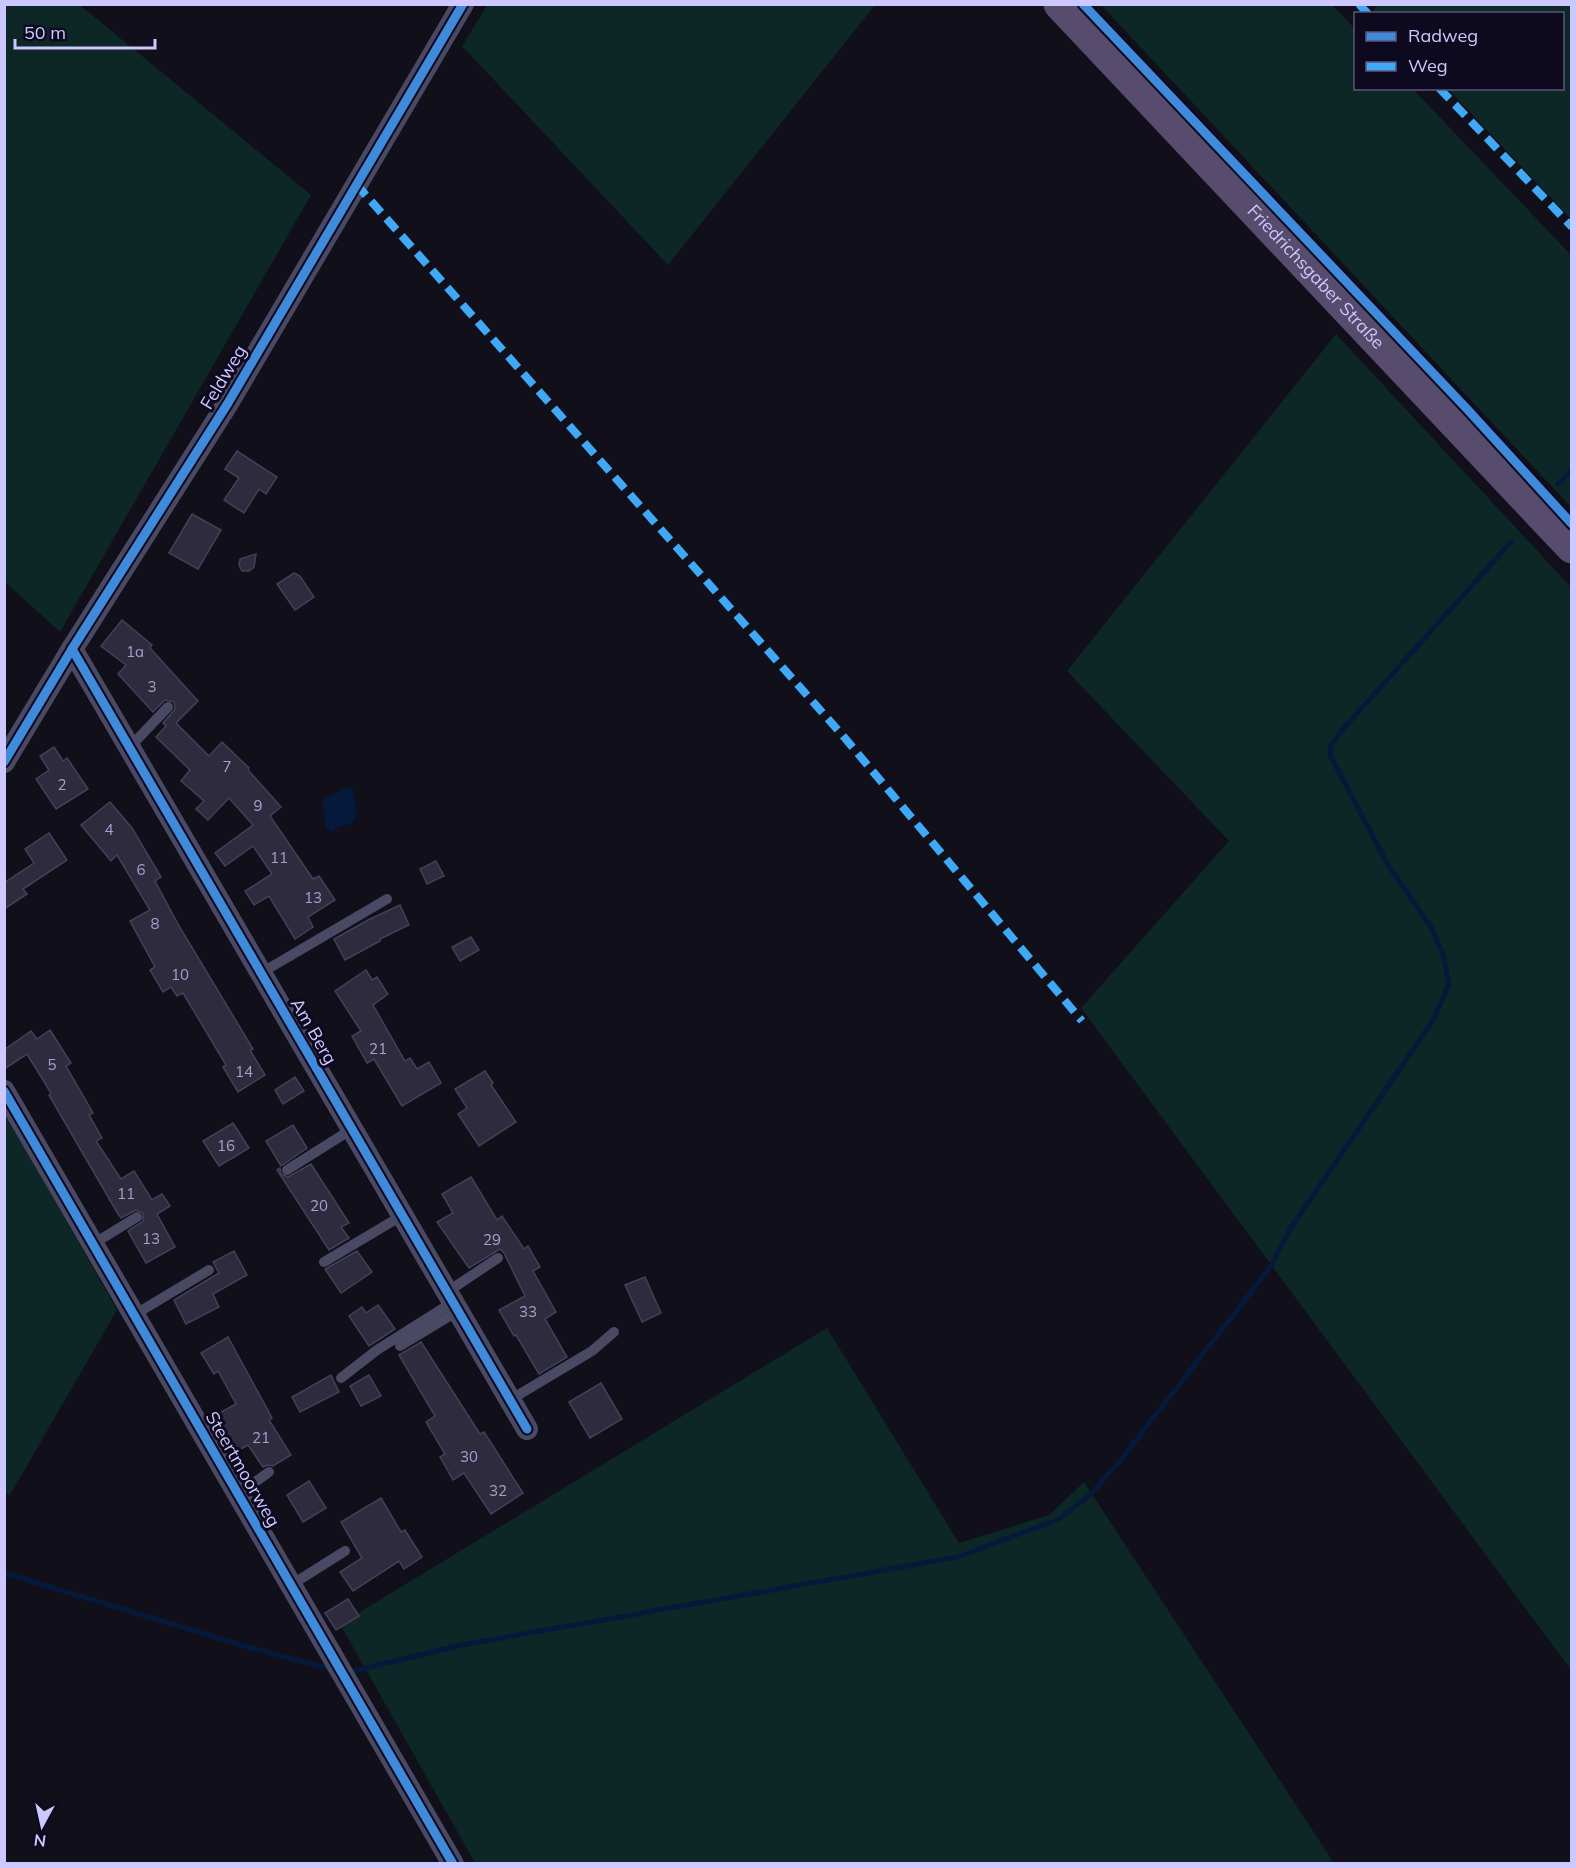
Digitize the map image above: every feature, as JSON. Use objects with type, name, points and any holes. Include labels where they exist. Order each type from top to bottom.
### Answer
[{"type":"main road","name":"Friedrichsgaber Straße","points":[[1060,4],[1572,547]]},
{"type":"street","name":"Feldweg","points":[[4,762],[72,649],[228,403],[463,4]]},
{"type":"street","name":"Am Berg","points":[[72,649],[527,1430]]},
{"type":"street","name":"Steertmoorweg","points":[[4,1091],[453,1863]]},
{"type":"lane","points":[[129,748],[168,707]]},
{"type":"lane","points":[[261,974],[387,899]]},
{"type":"lane","points":[[287,1170],[352,1129]]},
{"type":"lane","points":[[324,1262],[402,1215]]},
{"type":"lane","points":[[93,1244],[137,1217]]},
{"type":"lane","points":[[400,1346],[453,1302],[498,1258]]},
{"type":"lane","points":[[134,1315],[209,1270]]},
{"type":"lane","points":[[341,1378],[378,1350],[453,1302]]},
{"type":"lane","points":[[510,1400],[582,1357],[614,1332]]},
{"type":"lane","points":[[239,1494],[269,1472]]},
{"type":"lane","points":[[291,1585],[345,1551]]},
{"type":"green space","points":[[5,4],[80,5],[311,195],[60,632],[5,582]]},
{"type":"green space","points":[[488,4],[875,5],[668,265],[462,46]]},
{"type":"green space","points":[[1101,5],[1332,5],[1354,28],[1354,90],[1414,90],[1571,255],[1571,507]]},
{"type":"green space","points":[[1378,5],[1571,5],[1571,219],[1449,90],[1564,90],[1564,12],[1376,12],[1373,10]]},
{"type":"green space","points":[[1336,334],[1571,587],[1571,1670],[1081,1008],[1229,841],[1067,671]]},
{"type":"green space","points":[[4,1111],[117,1310],[10,1495],[4,1492]]},
{"type":"green space","points":[[827,1328],[959,1543],[1049,1515],[1084,1482],[1334,1863],[475,1863],[340,1624]]},
{"type":"water","points":[[349,787],[353,790],[357,815],[352,824],[340,826],[332,832],[325,828],[322,803],[324,799]]},
{"type":"building","points":[[237,451],[277,477],[266,494],[259,489],[244,513],[224,500],[239,478],[225,469]]},
{"type":"building","points":[[192,514],[221,530],[198,569],[169,553]]},
{"type":"building","points":[[256,554],[254,567],[249,571],[242,571],[239,565],[240,559]]},
{"type":"building","points":[[294,573],[300,576],[314,597],[295,610],[277,584]]},
{"type":"building","points":[[122,620],[152,645],[150,648],[198,701],[176,723],[209,756],[222,742],[249,768],[248,770],[281,807],[270,816],[313,879],[319,876],[335,900],[308,917],[313,927],[295,939],[269,896],[254,905],[245,891],[272,874],[253,846],[225,866],[215,853],[253,825],[229,798],[208,820],[196,809],[204,801],[181,781],[190,770],[156,737],[166,726],[163,723],[175,709],[174,702],[165,700],[153,712],[118,674],[126,665],[101,646]]},
{"type":"building","points":[[54,747],[63,761],[67,758],[88,789],[56,809],[36,779],[49,770],[40,756]]},
{"type":"building","points":[[110,802],[132,828],[161,877],[155,881],[179,926],[253,1049],[250,1050],[265,1075],[238,1092],[223,1067],[226,1065],[183,993],[177,996],[171,987],[163,992],[150,970],[155,967],[130,921],[150,910],[117,855],[111,861],[81,825]]},
{"type":"building","points":[[49,833],[67,860],[23,889],[27,894],[4,909],[4,883],[34,863],[25,849]]},
{"type":"building","points":[[436,861],[444,876],[427,884],[420,869]]},
{"type":"building","points":[[400,905],[409,925],[345,960],[334,939]]},
{"type":"building","points":[[471,937],[479,950],[460,961],[452,947]]},
{"type":"building","points":[[366,970],[372,980],[377,977],[388,994],[373,1005],[405,1061],[410,1058],[417,1069],[429,1062],[441,1083],[402,1106],[374,1059],[367,1063],[352,1036],[361,1031],[335,991]]},
{"type":"building","points":[[50,1030],[71,1063],[66,1066],[93,1113],[89,1115],[102,1138],[96,1141],[121,1179],[134,1171],[152,1200],[162,1194],[170,1206],[157,1214],[175,1247],[146,1263],[128,1231],[143,1221],[143,1213],[136,1210],[121,1218],[118,1214],[27,1054],[4,1069],[4,1050],[31,1031],[37,1039]]},
{"type":"building","points":[[485,1071],[493,1083],[491,1085],[516,1122],[479,1146],[458,1114],[467,1108],[455,1089]]},
{"type":"building","points":[[295,1077],[304,1091],[283,1104],[275,1090]]},
{"type":"building","points":[[233,1123],[249,1148],[219,1166],[203,1141]]},
{"type":"building","points":[[293,1125],[307,1148],[281,1166],[266,1141]]},
{"type":"building","points":[[311,1164],[349,1223],[341,1227],[349,1238],[329,1250],[277,1170],[280,1168],[281,1174],[288,1177]]},
{"type":"building","points":[[471,1177],[497,1220],[502,1216],[524,1249],[528,1246],[540,1267],[533,1271],[556,1312],[545,1319],[567,1357],[539,1374],[499,1310],[525,1296],[504,1253],[500,1249],[469,1268],[437,1222],[453,1213],[442,1194]]},
{"type":"building","points":[[234,1251],[247,1275],[213,1294],[219,1307],[186,1324],[174,1300],[219,1273],[213,1262]]},
{"type":"building","points":[[357,1251],[372,1272],[341,1293],[325,1269]]},
{"type":"building","points":[[645,1277],[661,1313],[642,1322],[625,1285]]},
{"type":"building","points":[[378,1305],[395,1329],[369,1346],[349,1316],[362,1307],[366,1313]]},
{"type":"building","points":[[228,1337],[272,1418],[269,1420],[291,1455],[273,1466],[263,1467],[248,1445],[231,1455],[210,1418],[236,1404],[218,1371],[214,1374],[201,1353]]},
{"type":"building","points":[[421,1342],[480,1434],[484,1432],[523,1493],[491,1514],[464,1473],[453,1480],[440,1457],[445,1454],[426,1422],[435,1416],[399,1355]]},
{"type":"building","points":[[331,1375],[339,1392],[300,1412],[292,1397]]},
{"type":"building","points":[[369,1375],[381,1396],[361,1406],[350,1386]]},
{"type":"building","points":[[601,1383],[622,1419],[590,1438],[569,1402]]},
{"type":"building","points":[[309,1481],[326,1508],[303,1522],[287,1495]]},
{"type":"building","points":[[381,1498],[401,1532],[405,1530],[422,1557],[404,1569],[399,1561],[353,1591],[340,1572],[362,1558],[341,1522]]},
{"type":"building","points":[[348,1599],[359,1616],[336,1630],[325,1613]]},
{"type":"waterway","points":[[1558,484],[1572,470]]},
{"type":"waterway","points":[[354,1671],[461,1645],[958,1557],[1059,1519],[1091,1494],[1123,1457],[1269,1269],[1292,1226],[1434,1019],[1449,984],[1443,954],[1431,927],[1388,865],[1330,755],[1331,745],[1511,542]]},
{"type":"waterway","points":[[4,1573],[248,1647],[331,1669]]},
{"type":"marked path","points":[[1359,4],[1366,12]]},
{"type":"marked path","points":[[1441,90],[1572,227]]},
{"type":"marked path","points":[[356,184],[844,737],[1082,1021]]},
{"type":"cycle path","points":[[4,762],[72,649],[228,403],[463,4]]},
{"type":"cycle path","points":[[1083,4],[1467,409],[1572,524]]},
{"type":"cycle path","points":[[72,649],[527,1429]]},
{"type":"cycle path","points":[[4,1091],[453,1864]]}]
